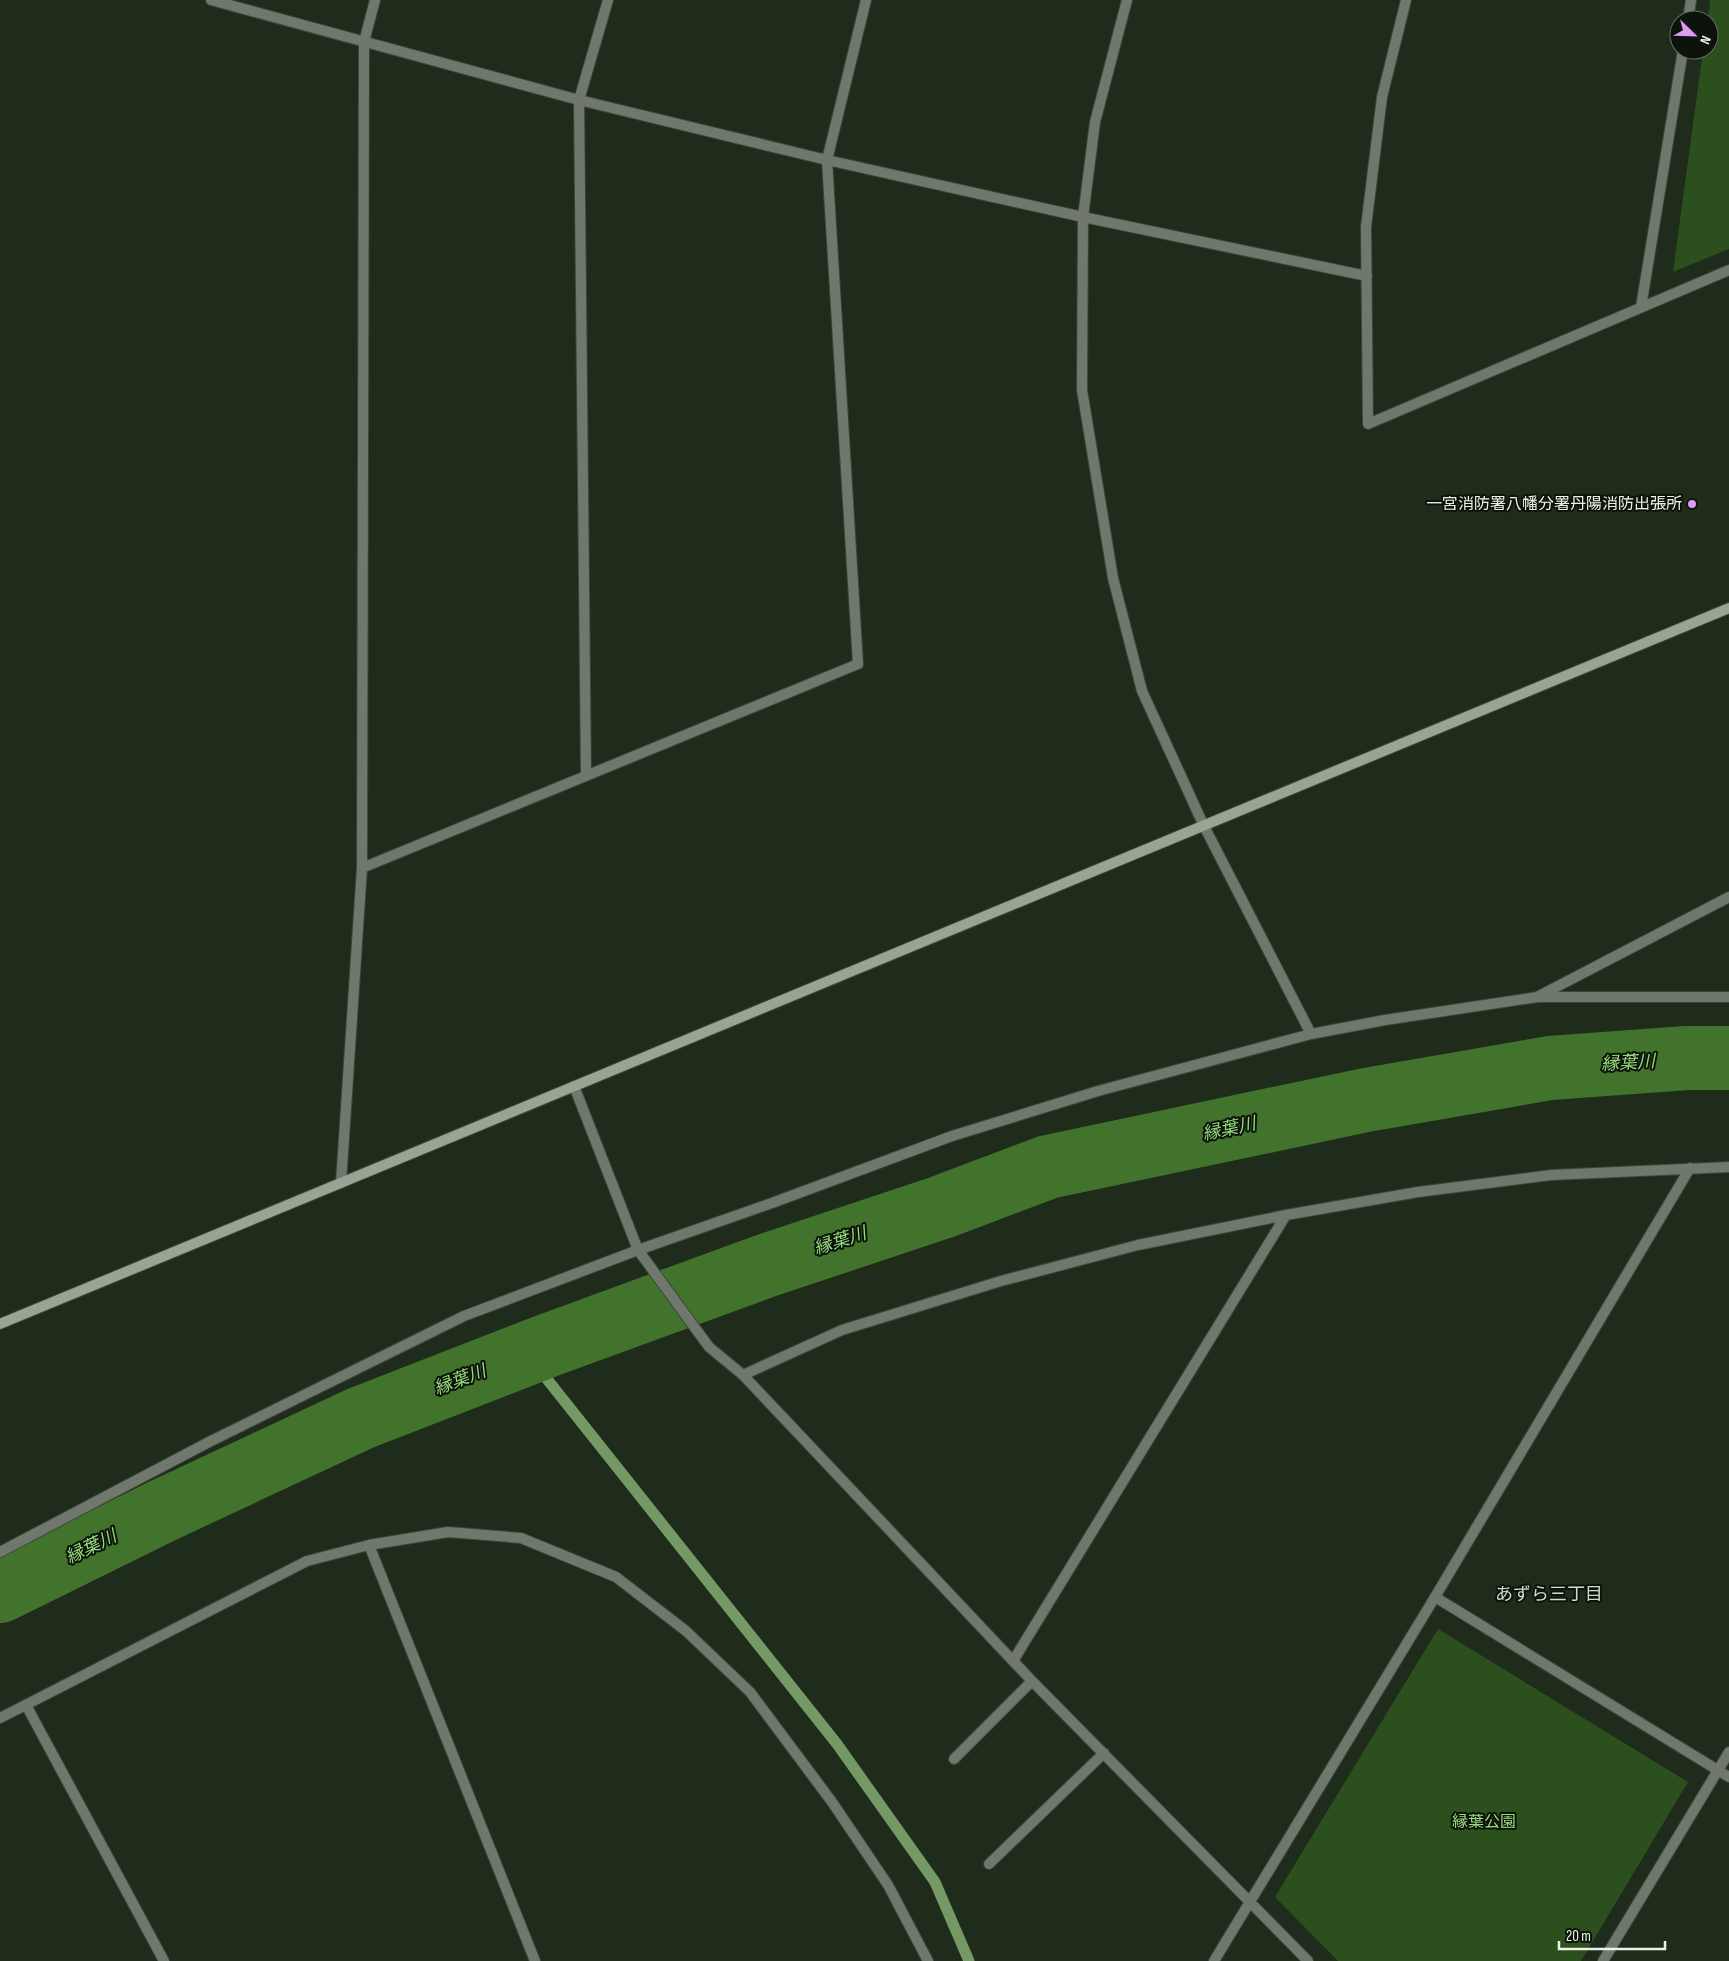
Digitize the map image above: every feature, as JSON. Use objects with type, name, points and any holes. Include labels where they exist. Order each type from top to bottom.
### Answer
[{"type":"street","points":[[212,0],[579,100],[827,160],[1083,217],[1367,276]]},
{"type":"street","points":[[341,1183],[362,868],[364,42],[375,0]]},
{"type":"street","points":[[586,775],[579,100],[608,0]]},
{"type":"street","points":[[362,868],[858,664],[827,160],[866,0]]},
{"type":"street","points":[[1128,0],[1095,122],[1083,217],[1082,390],[1113,578],[1142,690],[1204,826],[1311,1034]]},
{"type":"street","points":[[1406,0],[1382,97],[1366,227],[1368,424],[1729,270]]},
{"type":"street","points":[[1641,307],[1681,60]]},
{"type":"street","points":[[0,1324],[1729,608]]},
{"type":"street","points":[[1538,997],[1729,897]]},
{"type":"street","points":[[0,1552],[209,1442],[464,1316],[638,1250],[772,1203],[952,1136],[1098,1091],[1311,1034],[1385,1020],[1538,997],[1729,997]]},
{"type":"street","points":[[574,1086],[638,1250],[708,1347],[743,1375],[1032,1681],[1308,1961]]},
{"type":"street","points":[[743,1375],[842,1330],[1001,1281],[1138,1245],[1286,1215],[1418,1192],[1551,1175],[1729,1167]]},
{"type":"street","points":[[1214,1961],[1435,1597],[1690,1168]]},
{"type":"street","points":[[1013,1661],[1286,1215]]},
{"type":"street","points":[[0,1718],[306,1561],[369,1545],[448,1532],[521,1538],[616,1577],[686,1631],[750,1692],[832,1802],[888,1885],[928,1961]]},
{"type":"street","points":[[369,1545],[535,1961]]},
{"type":"street","points":[[1435,1597],[1729,1777]]},
{"type":"street","points":[[954,1759],[1032,1681]]},
{"type":"street","points":[[26,1705],[164,1961]]},
{"type":"street","points":[[989,1864],[1104,1752]]},
{"type":"street","points":[[1602,1961],[1729,1752]]},
{"type":"green space","points":[[1710,0],[1729,0],[1729,249],[1673,272],[1702,60],[1719,60],[1719,10],[1709,10]]},
{"type":"green space","name":"縁葉公園","points":[[1438,1629],[1688,1782],[1581,1961],[1338,1961],[1275,1897]]},
{"type":"waterway","name":"縁葉川","points":[[0,1591],[162,1511],[361,1418],[549,1345],[765,1266],[942,1207],[1048,1167],[1366,1100],[1550,1068],[1687,1058],[1729,1058]]},
{"type":"waterway","points":[[527,1354],[837,1744],[935,1882],[969,1961]]},
{"type":"place","name":"一宮消防署八幡分署丹陽消防出張所","points":[[1692,504]]},
{"type":"district","name":"あずら三丁目","points":[[1549,1594]]}]
